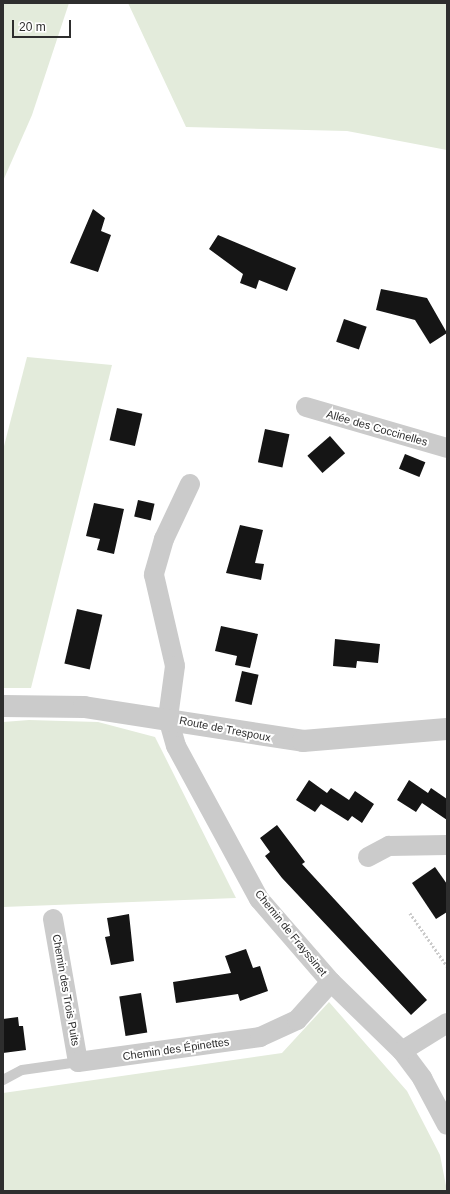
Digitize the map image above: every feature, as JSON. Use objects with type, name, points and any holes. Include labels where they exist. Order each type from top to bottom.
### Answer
[{"type":"street","name":"Allée des Coccinelles","points":[[306,407],[447,448]]},
{"type":"street","points":[[168,718],[175,666],[154,575],[164,539],[190,484]]},
{"type":"street","name":"Route de Trespoux","points":[[3,706],[84,707],[168,718],[255,736],[303,741],[447,729]]},
{"type":"street","name":"Chemin de Frayssinet","points":[[168,718],[176,746],[259,899],[332,982],[402,1051],[422,1078],[447,1125]]},
{"type":"street","points":[[368,857],[389,846],[447,845]]},
{"type":"street","name":"Chemin des Trois Puits","points":[[53,919],[78,1062]]},
{"type":"street","name":"Chemin des Épinettes","points":[[78,1062],[260,1037],[297,1020],[332,982]]},
{"type":"street","points":[[402,1051],[447,1023]]},
{"type":"lane","name":"Chemin des Épinettes","points":[[3,1080],[22,1070],[78,1062]]},
{"type":"path","points":[[410,913],[447,966]]},
{"type":"green space","points":[[3,3],[69,3],[32,115],[3,181]]},
{"type":"green space","points":[[128,3],[447,3],[447,150],[347,131],[186,127]]},
{"type":"green space","points":[[27,357],[112,365],[31,688],[3,688],[3,450]]},
{"type":"green space","points":[[29,720],[98,722],[155,737],[236,898],[3,907],[3,722]]},
{"type":"green space","points":[[329,1002],[407,1091],[440,1155],[447,1191],[3,1191],[3,1093],[282,1053]]},
{"type":"building","points":[[93,209],[105,218],[101,231],[111,235],[98,272],[70,263]]},
{"type":"building","points":[[218,235],[296,268],[287,291],[259,280],[256,289],[240,283],[243,274],[209,249]]},
{"type":"building","points":[[381,289],[427,298],[447,333],[430,344],[415,320],[376,310]]},
{"type":"building","points":[[344,319],[367,327],[359,350],[336,342]]},
{"type":"building","points":[[117,408],[142,414],[135,446],[110,440]]},
{"type":"building","points":[[265,429],[289,434],[282,467],[258,462]]},
{"type":"building","points":[[330,436],[345,453],[322,473],[307,456]]},
{"type":"building","points":[[405,454],[425,462],[419,477],[399,469]]},
{"type":"building","points":[[138,500],[155,504],[151,520],[134,517]]},
{"type":"building","points":[[94,503],[124,509],[114,554],[97,550],[100,539],[86,536]]},
{"type":"building","points":[[240,525],[263,530],[255,563],[264,564],[261,580],[226,573]]},
{"type":"building","points":[[77,609],[102,615],[90,669],[64,664]]},
{"type":"building","points":[[221,626],[258,634],[250,668],[235,665],[237,656],[215,651]]},
{"type":"building","points":[[335,639],[380,644],[378,663],[357,661],[356,668],[333,666]]},
{"type":"building","points":[[242,671],[259,675],[252,705],[235,701]]},
{"type":"building","points":[[309,780],[327,793],[331,788],[349,800],[355,791],[374,804],[362,823],[352,816],[348,821],[321,804],[315,812],[296,800]]},
{"type":"building","points":[[409,780],[428,793],[431,788],[447,799],[447,820],[422,803],[416,812],[397,800]]},
{"type":"building","points":[[277,825],[305,862],[302,864],[427,1000],[411,1015],[282,878],[265,856],[270,852],[260,838]]},
{"type":"building","points":[[435,867],[447,884],[447,912],[436,919],[412,883]]},
{"type":"building","points":[[129,914],[134,961],[111,965],[105,937],[110,936],[107,918]]},
{"type":"building","points":[[246,949],[253,968],[260,966],[268,991],[240,1001],[238,994],[176,1003],[173,982],[231,973],[225,956]]},
{"type":"building","points":[[141,993],[147,1033],[126,1036],[119,996]]},
{"type":"building","points":[[18,1017],[19,1026],[23,1026],[26,1050],[3,1053],[3,1019]]}]
